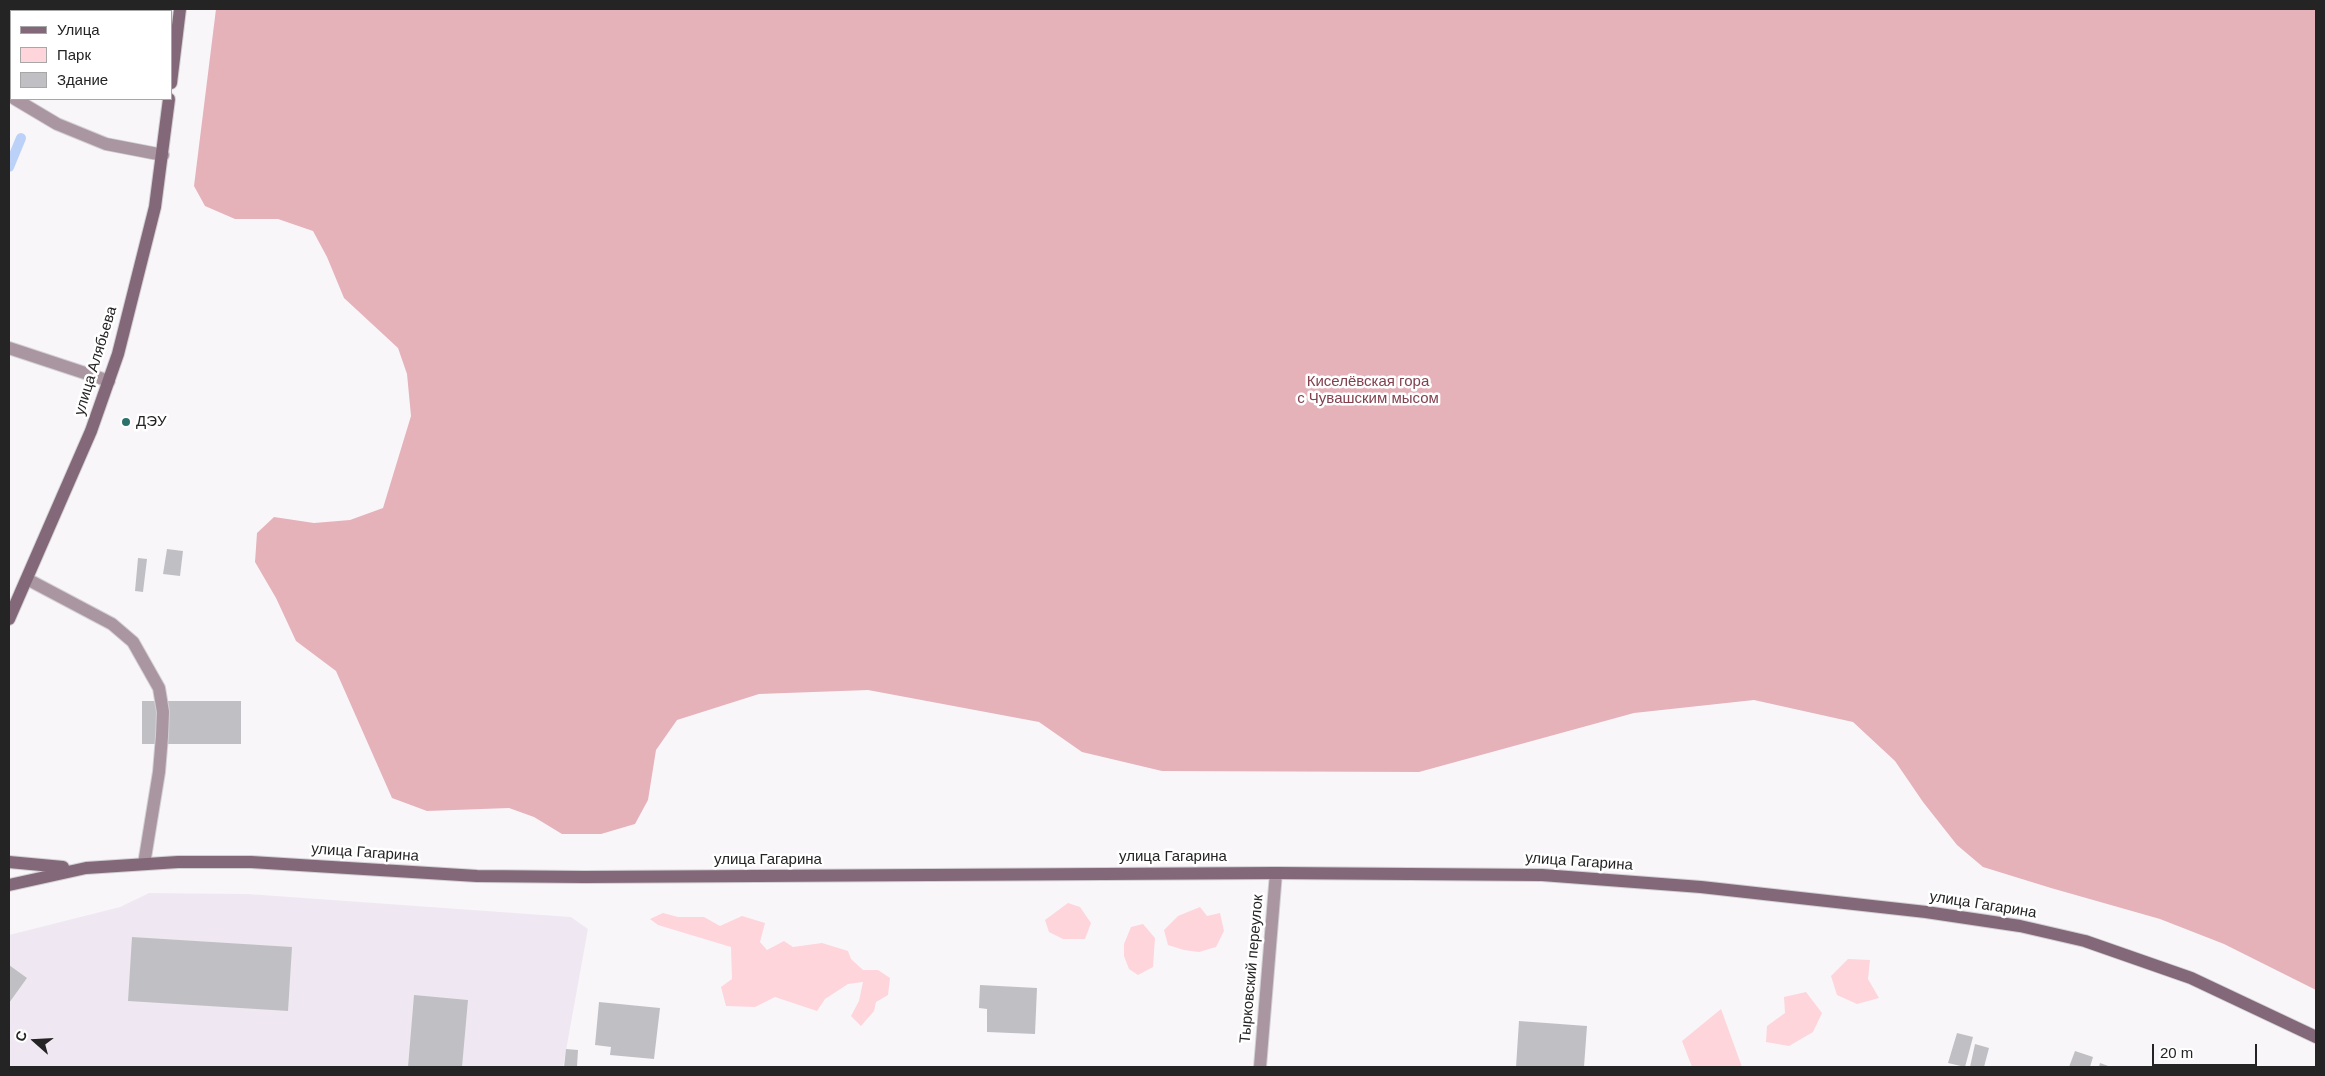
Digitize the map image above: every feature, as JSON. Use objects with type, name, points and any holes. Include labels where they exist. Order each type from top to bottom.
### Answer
[{"type":"main road","points":[[172,75],[180,9]]},
{"type":"main road","name":"улица Алябьева","points":[[9,619],[91,432],[109,380],[137,283],[155,207],[169,100]]},
{"type":"main road","points":[[9,862],[27,865],[86,868]]},
{"type":"main road","name":"улица Гагарина","points":[[9,885],[86,868],[144,864],[251,862],[476,876],[584,877],[1276,872],[1477,873],[1615,880],[1702,887],[1907,910],[2010,925],[2085,942],[2143,960],[2237,998],[2316,1037]]},
{"type":"street","points":[[16,100],[78,134],[124,149],[163,155]]},
{"type":"street","points":[[9,348],[109,380]]},
{"type":"street","points":[[27,578],[112,624],[133,642],[150,668],[159,688],[163,712],[162,736],[144,864]]},
{"type":"street","name":"Тырковский переулок","points":[[1260,1067],[1276,872]]},
{"type":"shaded area","points":[[149,893],[248,894],[571,917],[588,929],[563,1067],[9,1067],[9,935],[120,907]]},
{"type":"green space","name":"Киселёвская гора с Чувашским мысом","points":[[216,9],[2316,9],[2316,990],[2224,944],[2160,919],[1983,867],[1957,845],[1923,802],[1895,761],[1853,722],[1754,700],[1634,713],[1419,772],[1162,771],[1082,752],[1039,722],[868,690],[759,694],[677,720],[656,750],[648,800],[635,824],[601,834],[562,834],[534,817],[509,808],[427,811],[392,798],[336,671],[296,641],[276,598],[255,562],[257,533],[274,517],[314,523],[350,520],[383,508],[411,416],[407,374],[398,348],[344,298],[327,257],[313,231],[278,219],[235,219],[205,206],[194,186]]},
{"type":"green space","points":[[1068,903],[1080,907],[1091,923],[1085,939],[1063,939],[1049,932],[1045,920]]},
{"type":"green space","points":[[1200,907],[1207,916],[1220,913],[1224,931],[1216,947],[1199,952],[1168,945],[1164,930],[1178,916]]},
{"type":"green space","points":[[663,913],[678,917],[704,917],[720,926],[742,916],[765,923],[760,942],[767,950],[784,941],[793,947],[822,943],[848,951],[851,959],[863,970],[878,970],[890,978],[888,995],[876,1002],[874,1011],[861,1026],[851,1016],[859,1001],[863,982],[848,984],[825,999],[817,1011],[775,997],[755,1007],[726,1006],[721,987],[732,979],[731,947],[658,925],[650,919]]},
{"type":"green space","points":[[1143,924],[1155,938],[1153,967],[1138,975],[1129,969],[1124,956],[1124,944],[1131,927]]},
{"type":"green space","points":[[1848,959],[1870,960],[1868,979],[1879,998],[1857,1004],[1837,995],[1831,976]]},
{"type":"green space","points":[[1806,992],[1822,1013],[1813,1032],[1789,1046],[1766,1042],[1767,1026],[1785,1013],[1784,997]]},
{"type":"green space","points":[[1721,1009],[1742,1067],[1692,1067],[1682,1041]]},
{"type":"building","points":[[167,549],[183,551],[180,576],[163,574]]},
{"type":"building","points":[[138,558],[147,559],[143,592],[135,591]]},
{"type":"building","points":[[142,701],[241,701],[241,744],[142,744]]},
{"type":"building","points":[[132,937],[292,947],[288,1011],[128,1001]]},
{"type":"building","points":[[9,965],[27,978],[9,1003]]},
{"type":"building","points":[[980,985],[1037,988],[1035,1034],[987,1032],[987,1009],[979,1008]]},
{"type":"building","points":[[414,995],[468,1000],[462,1067],[408,1067]]},
{"type":"building","points":[[599,1002],[660,1008],[654,1059],[610,1055],[611,1047],[595,1045]]},
{"type":"building","points":[[1519,1021],[1587,1026],[1584,1067],[1516,1067]]},
{"type":"building","points":[[1957,1033],[1973,1037],[1965,1067],[1948,1063]]},
{"type":"building","points":[[1975,1044],[1989,1048],[1984,1067],[1970,1067]]},
{"type":"building","points":[[566,1049],[578,1050],[577,1067],[564,1067]]},
{"type":"building","points":[[2075,1051],[2093,1057],[2090,1067],[2069,1067]]},
{"type":"building","points":[[2100,1063],[2111,1067],[2099,1067]]},
{"type":"waterway","points":[[9,167],[21,138]]},
{"type":"place","name":"ДЭУ","points":[[126,422]]}]
